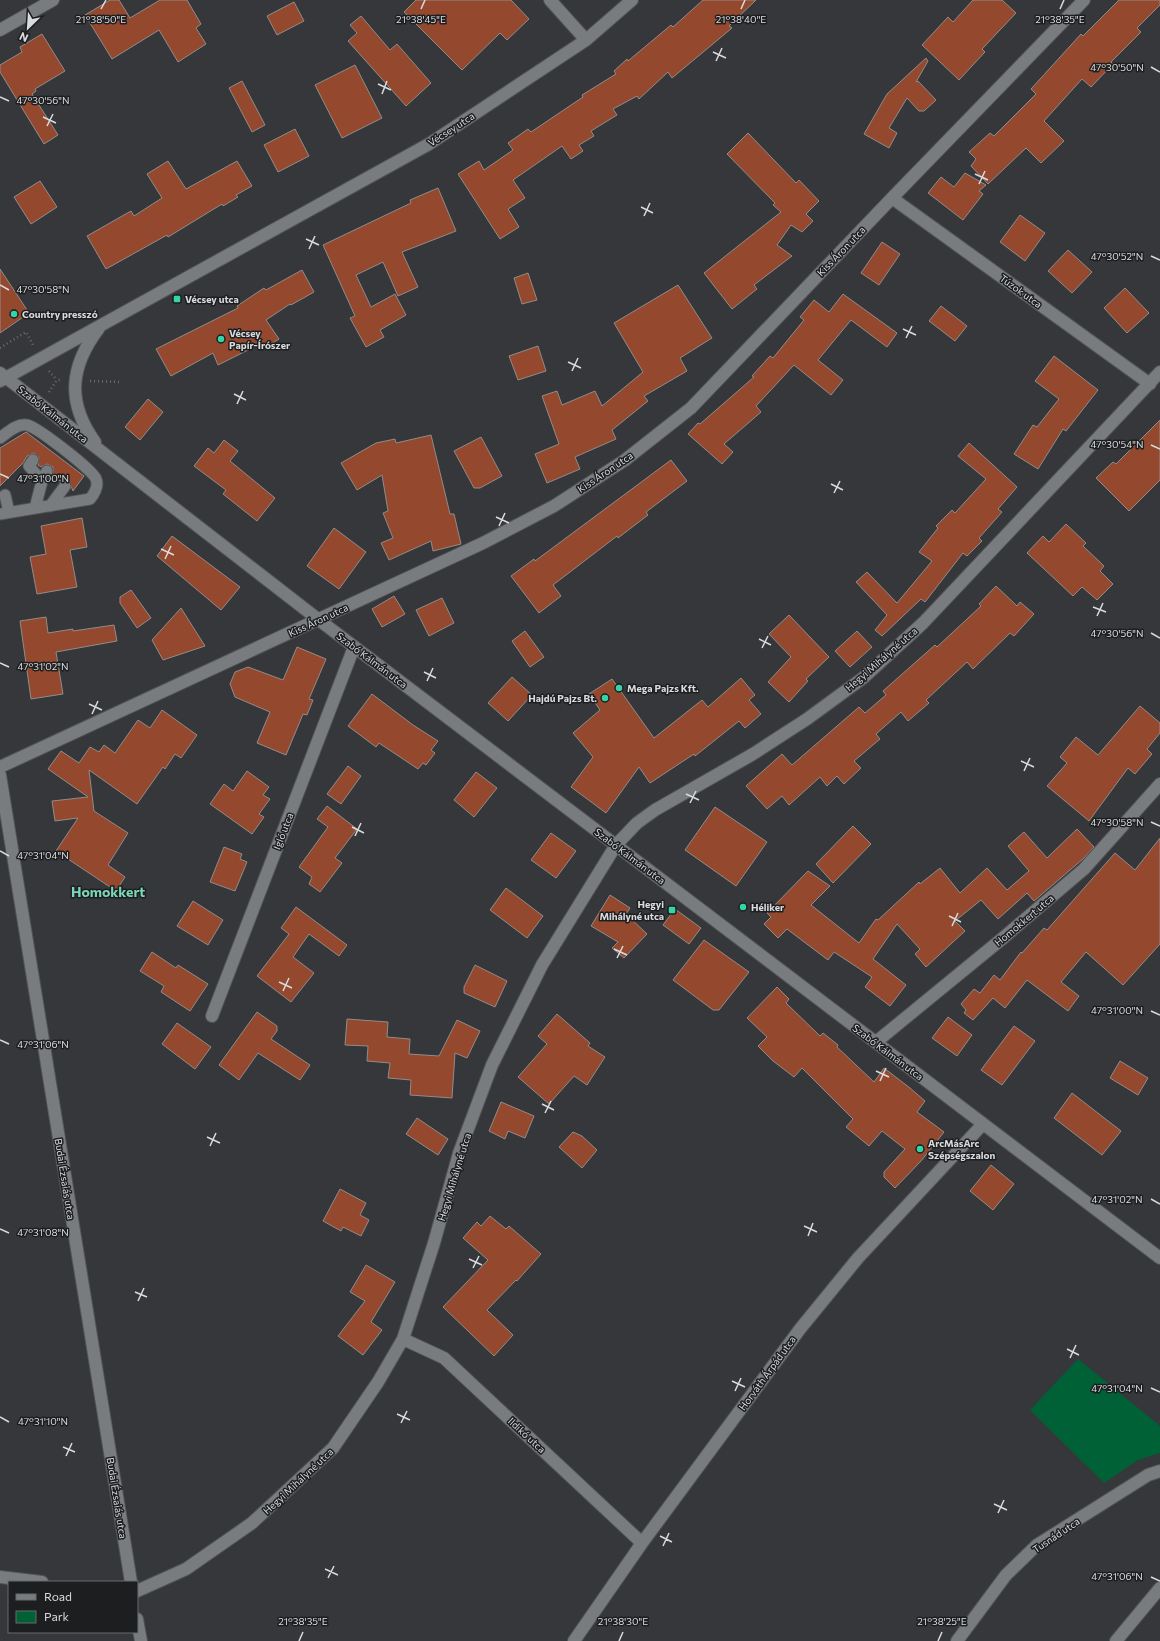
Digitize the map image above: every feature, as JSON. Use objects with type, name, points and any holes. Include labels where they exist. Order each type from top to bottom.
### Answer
[{"type":"street","points":[[0,30],[53,0]]},
{"type":"street","points":[[550,0],[586,40]]},
{"type":"street","name":"Vécsey utca","points":[[2,377],[102,324],[429,144],[586,40],[632,0]]},
{"type":"street","name":"Kiss Áron utca","points":[[0,767],[496,536],[554,506],[625,460],[691,408],[1084,0]]},
{"type":"street","name":"Túzok utca","points":[[892,198],[1150,384]]},
{"type":"street","name":"Szabó Kálmán utca","points":[[101,451],[87,431],[77,410],[74,381],[88,342],[102,324]]},
{"type":"street","name":"Hegyi Mihályné utca","points":[[138,1591],[186,1569],[252,1523],[334,1448],[378,1382],[403,1340],[434,1243],[459,1153],[492,1065],[542,964],[616,846],[637,823],[655,810],[753,754],[807,719],[863,678],[923,623],[1160,372]]},
{"type":"street","name":"Szabó Kálmán utca","points":[[2,377],[101,451],[318,620],[1160,1258]]},
{"type":"street","name":"Igló utca","points":[[212,1016],[354,647]]},
{"type":"street","name":"Budai Ézsaiás utca","points":[[0,775],[131,1581]]},
{"type":"street","name":"Homokkert utca","points":[[876,1042],[1078,874],[1114,838],[1160,784]]},
{"type":"street","name":"Horváth Árpád utca","points":[[574,1641],[642,1543],[800,1329],[858,1258],[983,1124]]},
{"type":"street","name":"Ildikó utca","points":[[403,1340],[444,1358],[642,1543]]},
{"type":"street","name":"Tusnád utca","points":[[957,1641],[1006,1575],[1037,1545],[1148,1475],[1160,1471]]},
{"type":"street","points":[[0,1577],[34,1581]]},
{"type":"street","points":[[1116,1641],[1160,1588]]},
{"type":"street","points":[[138,1624],[141,1641]]},
{"type":"lane","points":[[0,438],[19,425],[27,425],[80,468],[90,470],[97,480],[97,488],[90,499],[50,506],[4,513],[5,495]]},
{"type":"lane","points":[[33,460],[29,466],[42,482]]},
{"type":"lane","points":[[34,508],[42,482],[47,472]]},
{"type":"lane","points":[[50,506],[65,486]]},
{"type":"green space","points":[[1078,1359],[1160,1426],[1160,1453],[1138,1460],[1104,1483],[1030,1410]]},
{"type":"building","points":[[110,0],[119,0],[130,18],[160,0],[187,0],[201,24],[196,28],[206,44],[178,62],[159,30],[112,59],[85,15]]},
{"type":"building","points":[[416,0],[511,0],[529,19],[507,40],[500,33],[462,70],[404,12]]},
{"type":"building","points":[[703,0],[756,0],[729,26],[732,28],[672,78],[668,72],[639,99],[637,96],[613,109],[617,115],[591,131],[594,136],[579,145],[583,151],[571,159],[562,146],[513,180],[525,198],[508,209],[519,227],[500,239],[458,174],[479,161],[484,170],[513,150],[508,143],[528,129],[531,132],[583,97],[582,95],[616,74],[614,71],[627,59],[628,61],[671,25],[673,27]]},
{"type":"building","points":[[973,0],[1002,0],[1016,13],[982,49],[985,52],[959,80],[922,45],[948,17],[953,22]]},
{"type":"building","points":[[1119,0],[1160,0],[1160,5],[1137,28],[1141,32],[1111,62],[1113,64],[1091,87],[1082,79],[1044,121],[1064,141],[1041,163],[1026,148],[988,184],[971,166],[976,159],[969,152],[990,133],[994,136],[1036,94],[1031,89],[1081,34],[1083,36]]},
{"type":"building","points":[[294,2],[304,21],[277,35],[267,16]]},
{"type":"building","points":[[361,16],[390,50],[397,44],[431,83],[406,106],[348,41],[357,33],[350,25]]},
{"type":"building","points":[[42,34],[65,71],[35,89],[36,91],[32,94],[58,135],[44,144],[0,72],[0,65],[22,52],[20,47]]},
{"type":"building","points":[[926,58],[928,61],[916,82],[918,81],[936,100],[924,111],[919,111],[907,98],[889,128],[897,133],[889,148],[864,134],[887,94]]},
{"type":"building","points":[[355,65],[382,118],[342,138],[315,85]]},
{"type":"building","points":[[242,81],[265,125],[252,132],[229,88]]},
{"type":"building","points":[[295,129],[309,156],[278,172],[264,145]]},
{"type":"building","points":[[748,133],[796,183],[799,180],[819,201],[806,214],[813,221],[802,232],[791,225],[777,245],[792,256],[754,285],[757,289],[732,309],[704,273],[781,212],[773,205],[775,203],[727,154]]},
{"type":"building","points":[[168,161],[186,189],[237,161],[252,186],[236,195],[238,197],[223,206],[222,204],[168,237],[167,235],[106,269],[87,236],[131,211],[134,216],[162,198],[147,174]]},
{"type":"building","points":[[965,173],[986,185],[979,191],[983,194],[963,220],[928,193],[941,177],[954,187]]},
{"type":"building","points":[[40,181],[57,207],[31,224],[14,197]]},
{"type":"building","points":[[438,188],[456,231],[402,252],[418,287],[398,296],[383,262],[356,275],[371,307],[395,294],[406,315],[380,330],[384,337],[366,347],[350,318],[355,316],[323,245],[411,203],[410,200]]},
{"type":"building","points":[[1020,215],[1045,233],[1025,261],[1000,242]]},
{"type":"building","points":[[882,242],[900,254],[879,285],[861,273]]},
{"type":"building","points":[[1068,250],[1092,272],[1072,293],[1048,271]]},
{"type":"building","points":[[0,269],[29,313],[0,333]]},
{"type":"building","points":[[302,270],[314,292],[291,305],[290,304],[266,320],[279,339],[265,348],[262,343],[218,365],[213,353],[171,376],[156,349],[238,308],[237,306],[264,288],[266,290]]},
{"type":"building","points":[[528,273],[537,300],[522,304],[514,278]]},
{"type":"building","points":[[678,285],[712,338],[680,358],[687,371],[644,396],[648,401],[612,430],[616,439],[575,457],[580,469],[547,483],[535,454],[559,444],[542,396],[557,391],[562,405],[595,391],[602,406],[643,372],[614,323]]},
{"type":"building","points":[[1125,288],[1149,313],[1127,333],[1104,308]]},
{"type":"building","points":[[843,294],[897,333],[887,347],[851,320],[818,360],[843,380],[831,395],[794,365],[756,406],[761,412],[724,444],[733,452],[722,464],[688,434],[698,423],[700,424],[754,377],[752,376],[770,356],[773,358],[804,320],[800,317],[814,300],[829,312]]},
{"type":"building","points":[[941,306],[967,326],[955,341],[929,321]]},
{"type":"building","points":[[538,346],[546,371],[518,380],[509,356]]},
{"type":"building","points":[[1054,356],[1098,390],[1066,431],[1063,429],[1038,469],[1014,454],[1033,425],[1037,427],[1059,399],[1035,381]]},
{"type":"building","points":[[148,399],[163,412],[140,440],[125,427]]},
{"type":"building","points":[[1160,420],[1160,480],[1129,511],[1096,478],[1113,462],[1116,464]]},
{"type":"building","points":[[26,432],[84,476],[73,491],[69,481],[65,479],[60,481],[53,476],[53,467],[47,464],[41,467],[38,465],[39,457],[34,453],[27,456],[23,463],[0,486],[0,448]]},
{"type":"building","points":[[431,435],[450,514],[454,514],[461,544],[433,551],[431,541],[389,560],[381,543],[393,538],[383,513],[388,511],[382,475],[357,490],[341,463],[376,443],[395,439],[396,443]]},
{"type":"building","points":[[481,437],[502,476],[480,488],[474,488],[454,451]]},
{"type":"building","points":[[224,440],[238,451],[230,461],[275,498],[257,521],[223,494],[226,490],[194,466],[208,448],[214,453]]},
{"type":"building","points":[[969,443],[1017,487],[998,509],[1002,512],[979,538],[982,541],[967,556],[963,553],[925,602],[921,599],[882,636],[875,630],[887,615],[856,582],[867,572],[897,603],[932,561],[919,552],[938,528],[936,526],[952,510],[955,513],[986,479],[958,456]]},
{"type":"building","points":[[671,460],[687,481],[646,512],[648,515],[618,538],[617,536],[553,585],[561,596],[539,613],[511,576],[534,559],[535,561]]},
{"type":"building","points":[[82,518],[87,547],[70,550],[77,587],[37,594],[30,557],[46,554],[41,526]]},
{"type":"building","points":[[1066,524],[1086,543],[1083,546],[1104,566],[1100,571],[1113,584],[1097,600],[1082,587],[1073,596],[1027,553],[1043,536],[1049,542]]},
{"type":"building","points":[[334,528],[366,552],[339,589],[307,566]]},
{"type":"building","points":[[172,536],[240,587],[221,610],[157,556]]},
{"type":"building","points":[[996,586],[1017,606],[1020,602],[1034,614],[1014,636],[1010,633],[973,669],[967,662],[926,700],[929,703],[908,721],[901,712],[876,734],[880,739],[854,761],[861,768],[844,784],[837,776],[827,786],[820,777],[789,805],[782,796],[767,809],[746,786],[782,754],[792,765],[859,707],[865,713],[886,695],[883,691],[935,645],[937,647],[981,606],[979,604]]},
{"type":"building","points":[[131,590],[151,618],[137,628],[120,603],[120,597]]},
{"type":"building","points":[[394,596],[405,614],[382,627],[372,609]]},
{"type":"building","points":[[442,598],[454,623],[429,636],[416,610]]},
{"type":"building","points":[[181,608],[205,646],[163,660],[152,640]]},
{"type":"building","points":[[789,615],[829,657],[806,679],[808,681],[789,702],[768,682],[791,657],[769,634]]},
{"type":"building","points":[[46,617],[48,633],[114,625],[117,641],[56,652],[63,694],[31,699],[20,621]]},
{"type":"building","points":[[525,631],[544,657],[530,667],[512,641]]},
{"type":"building","points":[[857,631],[872,647],[850,667],[835,651]]},
{"type":"building","points":[[297,647],[326,659],[309,699],[313,700],[307,715],[303,714],[286,755],[257,743],[270,712],[235,697],[230,684],[235,672],[248,667],[283,680]]},
{"type":"building","points":[[512,677],[532,695],[508,721],[488,703]]},
{"type":"building","points":[[741,678],[755,695],[749,700],[761,714],[745,728],[739,721],[695,756],[694,754],[650,783],[639,767],[606,813],[571,787],[593,757],[573,733],[600,710],[589,694],[612,679],[654,738],[702,700],[708,707]]},
{"type":"building","points":[[372,694],[413,725],[438,741],[431,750],[435,753],[426,765],[423,763],[418,769],[379,743],[376,747],[348,726]]},
{"type":"building","points":[[1140,706],[1160,723],[1160,733],[1147,749],[1152,754],[1135,774],[1128,768],[1089,821],[1047,786],[1067,763],[1060,757],[1076,737],[1098,755]]},
{"type":"building","points":[[162,710],[197,735],[181,758],[175,754],[165,769],[163,767],[137,804],[89,770],[94,811],[128,833],[108,865],[125,877],[116,891],[56,851],[78,818],[55,821],[52,801],[88,797],[48,769],[61,751],[79,763],[90,747],[99,752],[104,745],[115,753],[138,720],[150,728]]},
{"type":"building","points":[[348,766],[361,776],[341,804],[327,794]]},
{"type":"building","points":[[247,771],[269,787],[263,795],[270,799],[259,814],[264,817],[252,834],[210,804],[224,784],[233,791]]},
{"type":"building","points":[[476,772],[497,788],[474,817],[454,800]]},
{"type":"building","points":[[327,806],[357,829],[335,858],[342,863],[320,892],[309,884],[312,877],[299,867],[328,827],[317,819]]},
{"type":"building","points":[[715,807],[767,842],[736,886],[685,850]]},
{"type":"building","points":[[853,826],[871,844],[833,883],[816,864]]},
{"type":"building","points":[[1077,829],[1094,847],[1084,858],[1034,901],[1027,893],[998,919],[981,900],[955,921],[965,931],[926,967],[915,954],[920,949],[897,924],[873,959],[906,985],[890,1006],[865,987],[872,977],[834,952],[828,960],[787,929],[778,938],[764,924],[771,917],[767,913],[808,871],[830,886],[811,905],[859,943],[876,919],[878,920],[919,882],[920,884],[940,868],[960,893],[987,868],[1007,890],[1029,871],[1008,846],[1024,832],[1047,858]]},
{"type":"building","points":[[551,833],[576,851],[556,878],[531,860]]},
{"type":"building","points":[[1160,838],[1160,944],[1123,985],[1086,952],[1061,982],[1079,996],[1068,1011],[1027,980],[1005,1008],[993,998],[973,1020],[964,1013],[966,1010],[961,1004],[974,989],[980,993],[994,975],[1000,980],[1021,952],[1022,953],[1044,928],[1047,930],[1115,853],[1135,870]]},
{"type":"building","points":[[224,847],[242,854],[240,859],[247,862],[235,891],[210,882]]},
{"type":"building","points":[[506,888],[543,916],[527,938],[490,910]]},
{"type":"building","points":[[610,895],[630,908],[626,914],[647,934],[624,958],[612,948],[618,942],[591,926]]},
{"type":"building","points":[[193,901],[223,920],[208,945],[177,926]]},
{"type":"building","points":[[296,907],[347,945],[339,956],[309,934],[293,957],[314,973],[291,1002],[257,976],[289,934],[281,928]]},
{"type":"building","points":[[675,909],[701,928],[689,944],[663,925]]},
{"type":"building","points":[[704,940],[749,972],[719,1010],[713,1010],[673,980]]},
{"type":"building","points":[[152,952],[176,968],[178,965],[208,984],[190,1011],[161,992],[164,986],[140,971]]},
{"type":"building","points":[[475,965],[507,981],[495,1007],[464,993],[464,987]]},
{"type":"building","points":[[777,987],[789,999],[786,1003],[820,1036],[823,1033],[838,1045],[837,1047],[874,1082],[884,1068],[925,1101],[917,1112],[944,1132],[921,1161],[895,1188],[884,1177],[884,1172],[905,1149],[882,1131],[869,1146],[846,1127],[853,1119],[802,1068],[794,1077],[773,1061],[758,1046],[767,1037],[747,1018]]},
{"type":"building","points":[[257,1012],[277,1026],[277,1031],[271,1039],[310,1065],[300,1080],[258,1053],[239,1080],[219,1065]]},
{"type":"building","points":[[557,1014],[590,1043],[588,1046],[605,1057],[587,1085],[574,1076],[549,1104],[518,1077],[547,1044],[538,1036]]},
{"type":"building","points":[[948,1017],[972,1035],[957,1056],[932,1038]]},
{"type":"building","points":[[347,1019],[388,1022],[387,1037],[410,1039],[409,1054],[439,1056],[457,1020],[480,1031],[467,1058],[455,1053],[452,1098],[410,1095],[411,1080],[388,1078],[390,1063],[367,1061],[368,1046],[345,1045]]},
{"type":"building","points":[[177,1023],[211,1047],[195,1069],[162,1044]]},
{"type":"building","points":[[1014,1026],[1035,1041],[1002,1085],[981,1070]]},
{"type":"building","points":[[1120,1061],[1148,1078],[1138,1095],[1110,1078]]},
{"type":"building","points":[[1072,1093],[1121,1131],[1102,1155],[1054,1118]]},
{"type":"building","points":[[501,1102],[534,1116],[525,1138],[508,1131],[505,1139],[489,1131]]},
{"type":"building","points":[[417,1118],[448,1139],[438,1155],[406,1134]]},
{"type":"building","points":[[573,1132],[582,1136],[597,1150],[582,1168],[559,1147]]},
{"type":"building","points":[[991,1165],[1014,1184],[993,1210],[970,1191]]},
{"type":"building","points":[[340,1189],[366,1203],[360,1215],[369,1220],[361,1236],[343,1227],[341,1231],[323,1221]]},
{"type":"building","points":[[490,1216],[506,1229],[509,1226],[541,1254],[517,1281],[516,1280],[487,1310],[513,1335],[494,1356],[443,1307],[488,1260],[463,1238],[477,1222],[481,1226]]},
{"type":"building","points":[[366,1265],[395,1282],[371,1322],[382,1330],[363,1355],[338,1336],[365,1301],[350,1292]]},
{"type":"place","name":"Vécsey utca","points":[[177,299]]},
{"type":"place","name":"Country presszó","points":[[14,314]]},
{"type":"place","name":"Vécsey Papír-Írószer","points":[[221,339]]},
{"type":"place","name":"Mega Pajzs Kft.","points":[[619,688]]},
{"type":"place","name":"Hajdú Pajzs Bt.","points":[[605,698]]},
{"type":"place","name":"Héliker","points":[[743,907]]},
{"type":"place","name":"Hegyi Mihályné utca","points":[[672,910]]},
{"type":"place","name":"ArcMásArc Szépségszalon","points":[[920,1149]]},
{"type":"district","name":"Homokkert","points":[[108,892]]}]
